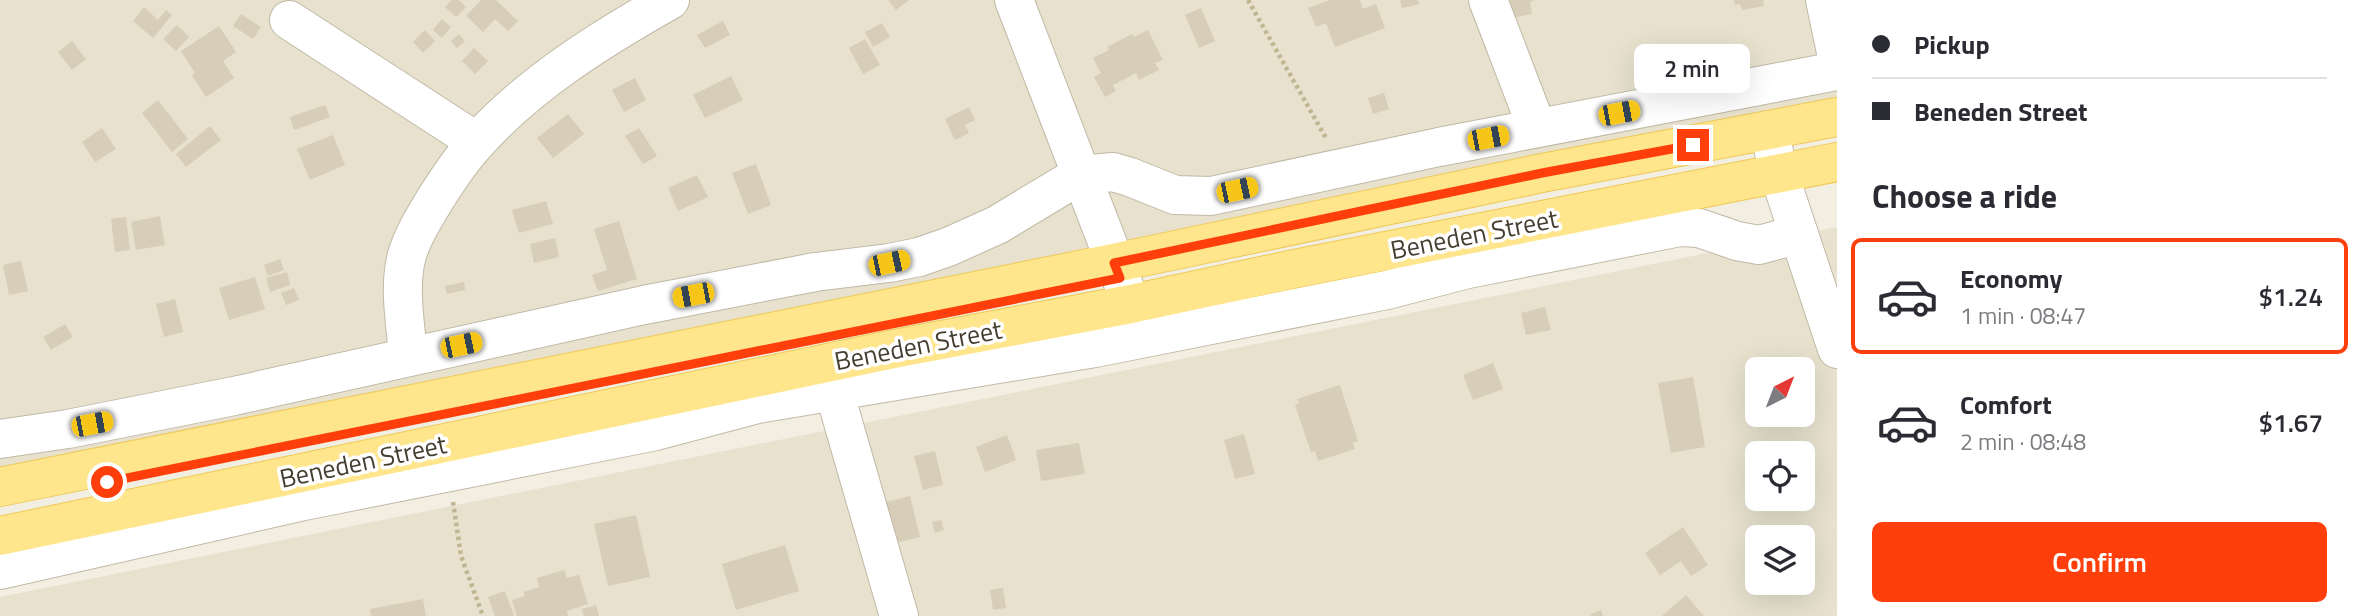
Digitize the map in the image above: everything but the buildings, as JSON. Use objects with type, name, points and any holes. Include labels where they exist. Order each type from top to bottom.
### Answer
[{"type":"main road","name":"Beneden Street","points":[[0,487],[1123,285],[1294,269],[1774,152],[1837,117]]},
{"type":"main road","name":"Beneden Street","points":[[1774,152],[1837,162]]},
{"type":"main road","name":"Beneden Street","points":[[0,536],[772,374],[1123,285]]},
{"type":"street","points":[[408,357],[403,291],[406,257],[420,223],[450,176],[477,142],[571,60],[670,0]]},
{"type":"street","points":[[1014,0],[1123,285]]},
{"type":"street","points":[[1488,0],[1537,128]]},
{"type":"street","points":[[1825,0],[1837,57]]},
{"type":"street","points":[[289,20],[477,142]]},
{"type":"street","points":[[0,439],[68,429],[221,398],[644,304],[815,272],[919,257],[998,225],[1080,174],[1113,172],[1175,195],[1211,195],[1537,128],[1837,71]]},
{"type":"street","points":[[1774,152],[1837,131]]},
{"type":"street","points":[[1774,152],[1837,149]]},
{"type":"street","points":[[1774,152],[1837,349]]},
{"type":"street","points":[[0,570],[304,501],[656,431],[758,404],[1095,348],[1387,290],[1468,269],[1680,227],[1699,228],[1759,246],[1799,234]]},
{"type":"street","points":[[0,504],[1123,285]]},
{"type":"street","points":[[0,521],[709,375],[1123,285]]},
{"type":"street","points":[[834,391],[899,616]]},
{"type":"path","points":[[1248,0],[1343,168]]},
{"type":"path","points":[[448,474],[461,556],[483,616]]},
{"type":"shaded area","points":[[0,0],[1837,0],[1837,114],[0,490]]},
{"type":"shaded area","points":[[1837,227],[1837,616],[0,616],[0,597]]},
{"type":"route","points":[[107,482],[1120,278],[1114,263],[1542,173],[1693,145]]}]
